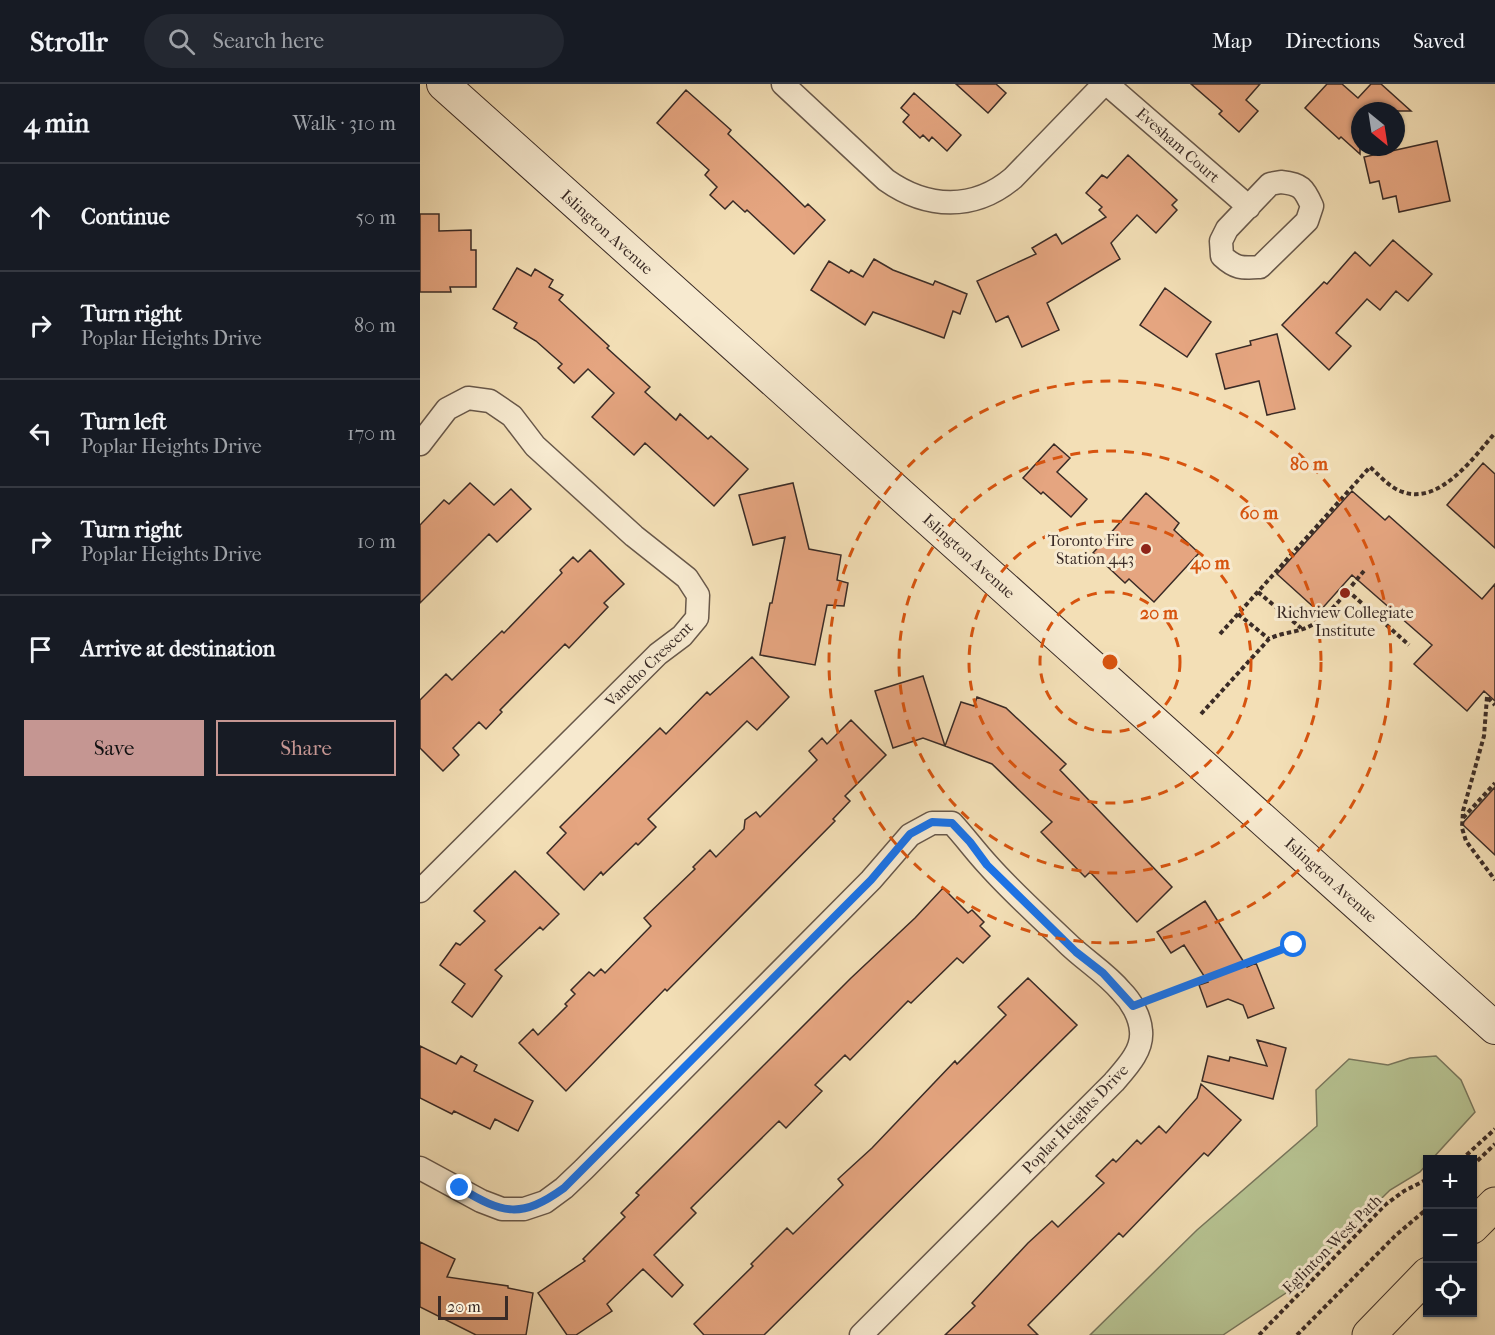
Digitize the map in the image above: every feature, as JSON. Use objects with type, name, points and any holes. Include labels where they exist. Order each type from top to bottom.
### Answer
[{"type":"main road","name":"Islington Avenue","points":[[443,84],[1495,1028]]},
{"type":"main road","points":[[1477,1223],[1495,1204]]},
{"type":"main road","points":[[1369,1335],[1423,1279]]},
{"type":"street","points":[[783,84],[886,180],[899,189],[934,202],[955,203],[976,199],[1000,190],[1105,84]]},
{"type":"street","name":"Evesham Court","points":[[1105,84],[1249,207]]},
{"type":"street","name":"Vancho Crescent","points":[[420,444],[447,409],[468,398],[490,401],[512,416],[536,446],[634,536],[687,578],[698,595],[697,618],[682,636],[658,654],[420,891]]},
{"type":"street","name":"Poplar Heights Drive","points":[[420,1168],[481,1201],[502,1209],[524,1209],[545,1202],[584,1169],[871,880],[910,834],[932,822],[952,823],[987,865],[1076,952],[1110,979],[1133,1006],[1141,1030],[1140,1046],[1114,1082],[861,1335]]},
{"type":"path","points":[[1220,634],[1370,466],[1390,485],[1404,493],[1419,494],[1438,488],[1454,478],[1495,433]]},
{"type":"path","points":[[1201,714],[1269,639],[1302,629],[1321,620],[1364,571]]},
{"type":"path","points":[[1347,591],[1409,645]]},
{"type":"path","points":[[1258,592],[1302,629]]},
{"type":"path","points":[[1238,614],[1269,639]]},
{"type":"path","points":[[1495,705],[1487,697],[1485,736],[1462,819],[1466,841],[1495,880]]},
{"type":"path","points":[[1462,819],[1495,783]]},
{"type":"path","points":[[1133,1006],[1294,945]]},
{"type":"path","points":[[1466,1155],[1495,1128]]},
{"type":"path","points":[[1477,1162],[1495,1144]]},
{"type":"path","name":"Eglinton West Path","points":[[1259,1335],[1385,1205],[1404,1191],[1423,1182]]},
{"type":"path","points":[[1297,1335],[1396,1236],[1427,1209]]},
{"type":"green space","points":[[1436,1056],[1461,1080],[1475,1112],[1436,1155],[1423,1155],[1423,1169],[1420,1172],[1390,1190],[1286,1293],[1223,1335],[1090,1335],[1197,1230],[1317,1126],[1316,1090],[1349,1059],[1388,1065],[1410,1058]]},
{"type":"building","points":[[956,84],[996,84],[1006,93],[988,113]]},
{"type":"building","points":[[1191,84],[1260,84],[1246,100],[1258,111],[1239,132],[1219,114],[1222,111]]},
{"type":"building","points":[[1327,84],[1342,84],[1358,98],[1371,84],[1381,84],[1401,102],[1351,102],[1351,146],[1341,137],[1339,139],[1305,108]]},
{"type":"building","points":[[686,90],[731,130],[728,134],[805,207],[808,204],[825,220],[794,254],[747,210],[745,212],[733,201],[725,209],[710,195],[717,187],[705,175],[709,170],[657,123]]},
{"type":"building","points":[[914,93],[961,135],[947,151],[932,137],[929,141],[923,135],[920,138],[903,122],[909,115],[901,108]]},
{"type":"building","points":[[1437,141],[1450,201],[1399,212],[1396,196],[1383,199],[1379,181],[1370,183],[1364,157],[1405,156],[1405,148]]},
{"type":"building","points":[[1128,155],[1177,200],[1172,205],[1177,210],[1156,233],[1137,215],[1111,243],[1120,259],[1047,303],[1059,330],[1022,347],[1008,316],[996,322],[977,281],[1036,254],[1032,248],[1056,234],[1062,244],[1106,217],[1099,210],[1102,207],[1086,193],[1102,175],[1107,178]]},
{"type":"building","points":[[420,214],[439,214],[439,231],[471,230],[471,250],[476,250],[476,287],[450,287],[451,292],[420,292]]},
{"type":"building","points":[[1393,240],[1432,274],[1408,301],[1396,291],[1380,310],[1367,299],[1336,333],[1351,346],[1329,370],[1282,325],[1324,282],[1327,284],[1355,252],[1370,266]]},
{"type":"building","points":[[874,259],[893,270],[933,285],[935,281],[967,294],[960,314],[953,311],[944,338],[873,312],[865,325],[811,290],[829,261],[849,273],[851,270],[863,277]]},
{"type":"building","points":[[517,268],[531,276],[535,269],[553,280],[549,287],[563,295],[559,300],[650,387],[645,392],[676,420],[680,414],[708,439],[711,436],[748,469],[714,506],[645,443],[634,455],[592,417],[614,393],[588,369],[574,383],[558,368],[562,364],[536,341],[514,328],[517,323],[493,309]]},
{"type":"building","points":[[1165,288],[1211,322],[1187,357],[1140,325]]},
{"type":"building","points":[[1277,334],[1295,409],[1267,415],[1259,381],[1225,389],[1216,354],[1251,345],[1250,341]]},
{"type":"building","points":[[1054,444],[1070,458],[1057,472],[1087,499],[1071,517],[1023,478]]},
{"type":"building","points":[[1483,463],[1495,474],[1495,548],[1447,505]]},
{"type":"building","points":[[470,483],[494,505],[511,489],[531,509],[497,542],[489,534],[420,603],[420,525],[444,500],[449,504]]},
{"type":"building","points":[[793,483],[809,549],[841,555],[837,580],[848,583],[844,606],[827,605],[815,665],[760,655],[785,537],[753,545],[739,495]]},
{"type":"building","points":[[1352,491],[1385,520],[1389,516],[1482,599],[1495,584],[1495,701],[1484,691],[1467,711],[1414,664],[1432,645],[1352,575],[1319,612],[1277,574]]},
{"type":"building","name":"Toronto Fire Station 443","points":[[1146,493],[1179,523],[1174,530],[1199,553],[1154,602],[1129,579],[1125,583],[1093,553]]},
{"type":"building","points":[[590,550],[624,584],[604,603],[608,607],[569,648],[565,644],[500,710],[502,712],[486,729],[479,722],[453,748],[459,755],[443,771],[420,748],[420,700],[446,674],[452,680],[502,631],[504,633],[562,573],[560,570],[573,557],[578,562]]},
{"type":"building","points":[[752,657],[789,697],[757,730],[747,721],[648,819],[656,827],[603,875],[601,872],[584,890],[547,853],[566,833],[560,827],[660,728],[666,734],[707,692],[710,695]]},
{"type":"building","points":[[923,676],[945,746],[923,738],[893,748],[875,691]]},
{"type":"building","points":[[977,697],[1006,708],[1066,764],[1060,770],[1172,887],[1137,922],[1090,872],[1085,877],[1041,832],[1052,822],[992,764],[945,746],[961,702],[974,706]]},
{"type":"building","points":[[851,720],[886,755],[845,796],[850,801],[833,819],[835,821],[667,991],[665,989],[566,1091],[519,1043],[533,1029],[538,1035],[567,1006],[565,1004],[575,994],[571,990],[589,972],[594,976],[601,969],[605,973],[651,926],[644,918],[695,869],[693,867],[710,850],[716,857],[744,829],[745,820],[756,812],[760,817],[817,760],[809,751],[822,738],[827,744]]},
{"type":"building","points":[[1495,787],[1495,855],[1462,824]]},
{"type":"building","points":[[515,871],[559,914],[543,930],[540,927],[495,970],[502,976],[472,1017],[452,1002],[465,984],[440,965],[456,943],[460,945],[485,921],[474,911]]},
{"type":"building","points":[[943,888],[968,913],[972,910],[984,922],[980,926],[990,936],[963,963],[957,958],[911,1003],[908,1001],[850,1060],[845,1055],[815,1085],[822,1091],[786,1128],[779,1121],[691,1208],[696,1213],[654,1255],[683,1285],[672,1297],[643,1269],[607,1304],[612,1311],[576,1335],[567,1335],[538,1293],[585,1261],[583,1259],[625,1217],[621,1213],[639,1195],[636,1193]]},
{"type":"building","points":[[1205,901],[1247,967],[1256,963],[1274,1008],[1248,1018],[1243,1005],[1228,999],[1207,1007],[1199,985],[1208,982],[1184,945],[1171,953],[1157,932]]},
{"type":"building","points":[[1028,978],[1077,1025],[764,1335],[704,1335],[694,1324],[753,1266],[751,1264],[787,1228],[793,1234],[843,1185],[838,1179],[872,1148],[955,1061],[957,1064],[1006,1015],[998,1007]]},
{"type":"building","points":[[1257,1040],[1286,1048],[1273,1099],[1202,1081],[1208,1056],[1229,1061],[1230,1057],[1267,1066]]},
{"type":"building","points":[[420,1046],[456,1064],[461,1056],[477,1065],[474,1071],[533,1101],[518,1131],[495,1119],[490,1129],[454,1111],[452,1114],[420,1098]]},
{"type":"building","points":[[1201,1084],[1241,1120],[1208,1156],[1204,1153],[1123,1237],[1119,1233],[1028,1325],[1038,1335],[945,1335],[975,1306],[972,1303],[1028,1243],[1052,1221],[1058,1227],[1104,1183],[1096,1176],[1113,1159],[1116,1162],[1137,1140],[1141,1144],[1159,1126],[1166,1133],[1197,1098]]},
{"type":"building","points":[[420,1242],[455,1259],[447,1277],[508,1286],[508,1288],[533,1293],[526,1335],[476,1335],[420,1307]]},
{"type":"place","name":"Toronto Fire Station 443","points":[[1146,549]]},
{"type":"place","name":"Richview Collegiate Institute","points":[[1345,593]]},
{"type":"route","points":[[460,1188],[481,1201],[502,1209],[524,1209],[545,1202],[564,1188],[871,880],[894,856],[910,834],[932,822],[952,823],[987,865],[1076,952],[1122,991],[1133,1006],[1294,945]]}]
